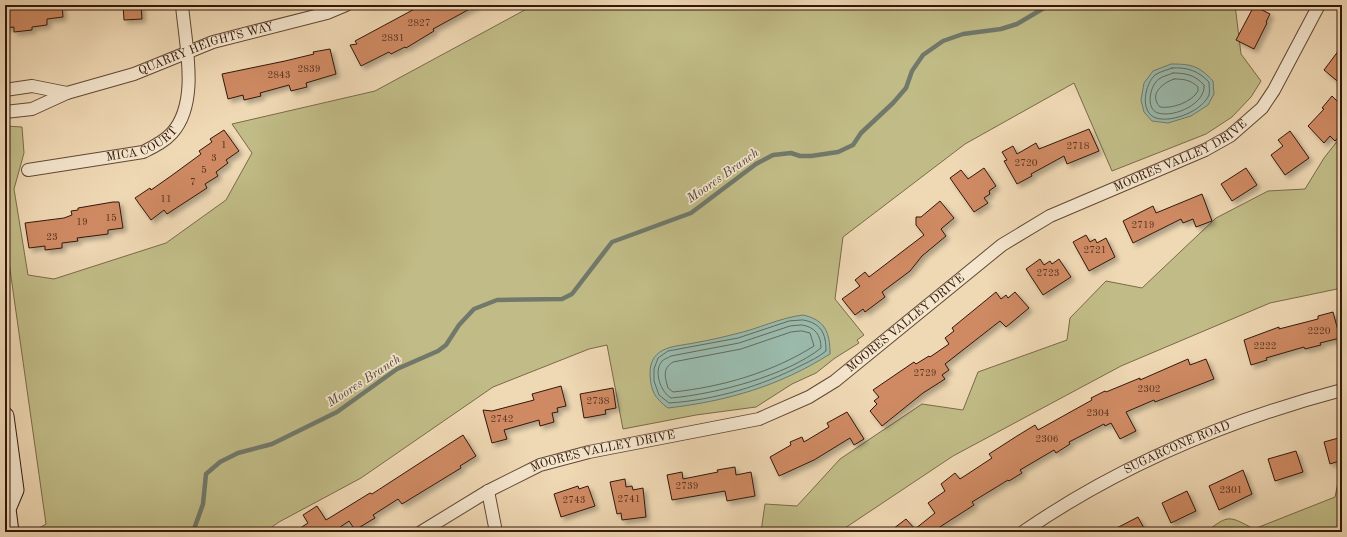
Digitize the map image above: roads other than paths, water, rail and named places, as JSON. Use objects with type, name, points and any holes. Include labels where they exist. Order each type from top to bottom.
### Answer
[{"type":"main road","points":[[5,416],[10,490],[6,508],[10,532]]},
{"type":"street","name":"MICA COURT","points":[[28,170],[144,152],[172,134],[181,119],[186,103],[189,84],[182,5]]},
{"type":"street","name":"QUARRY HEIGHTS WAY","points":[[5,112],[32,109],[67,94],[134,74],[186,53],[237,35],[327,13],[346,5]]},
{"type":"street","name":"MOORES VALLEY DRIVE","points":[[421,532],[488,490],[540,465],[562,458],[759,419],[809,397],[835,381],[1002,245],[1026,230],[1075,204],[1205,150],[1230,136],[1262,108],[1274,90],[1319,5]]},
{"type":"street","name":"QUARRY HEIGHTS WAY","points":[[5,90],[32,86],[67,94]]},
{"type":"street","name":"SUGARCONE ROAD","points":[[1023,532],[1078,496],[1124,471],[1178,445],[1298,401],[1342,390]]},
{"type":"street","points":[[488,490],[496,532]]},
{"type":"water","points":[[1171,64],[1190,65],[1199,69],[1213,81],[1214,94],[1208,105],[1191,116],[1168,123],[1152,121],[1144,112],[1141,100],[1144,83],[1153,71]]},
{"type":"water","points":[[803,315],[816,320],[821,324],[825,328],[829,339],[830,354],[811,365],[792,375],[752,390],[690,405],[668,408],[654,394],[650,375],[651,365],[654,357],[660,352],[674,346],[744,332],[794,316]]},
{"type":"waterway","name":"Moores Branch","points":[[193,532],[203,504],[206,474],[220,462],[238,453],[272,444],[337,412],[397,369],[438,351],[446,345],[459,325],[474,309],[497,300],[562,299],[572,294],[612,242],[691,213],[756,164],[773,155],[791,153],[800,156],[811,156],[838,152],[853,145],[861,133],[893,103],[906,88],[912,71],[923,55],[943,41],[963,34],[1001,29],[1017,24],[1049,5]]}]
